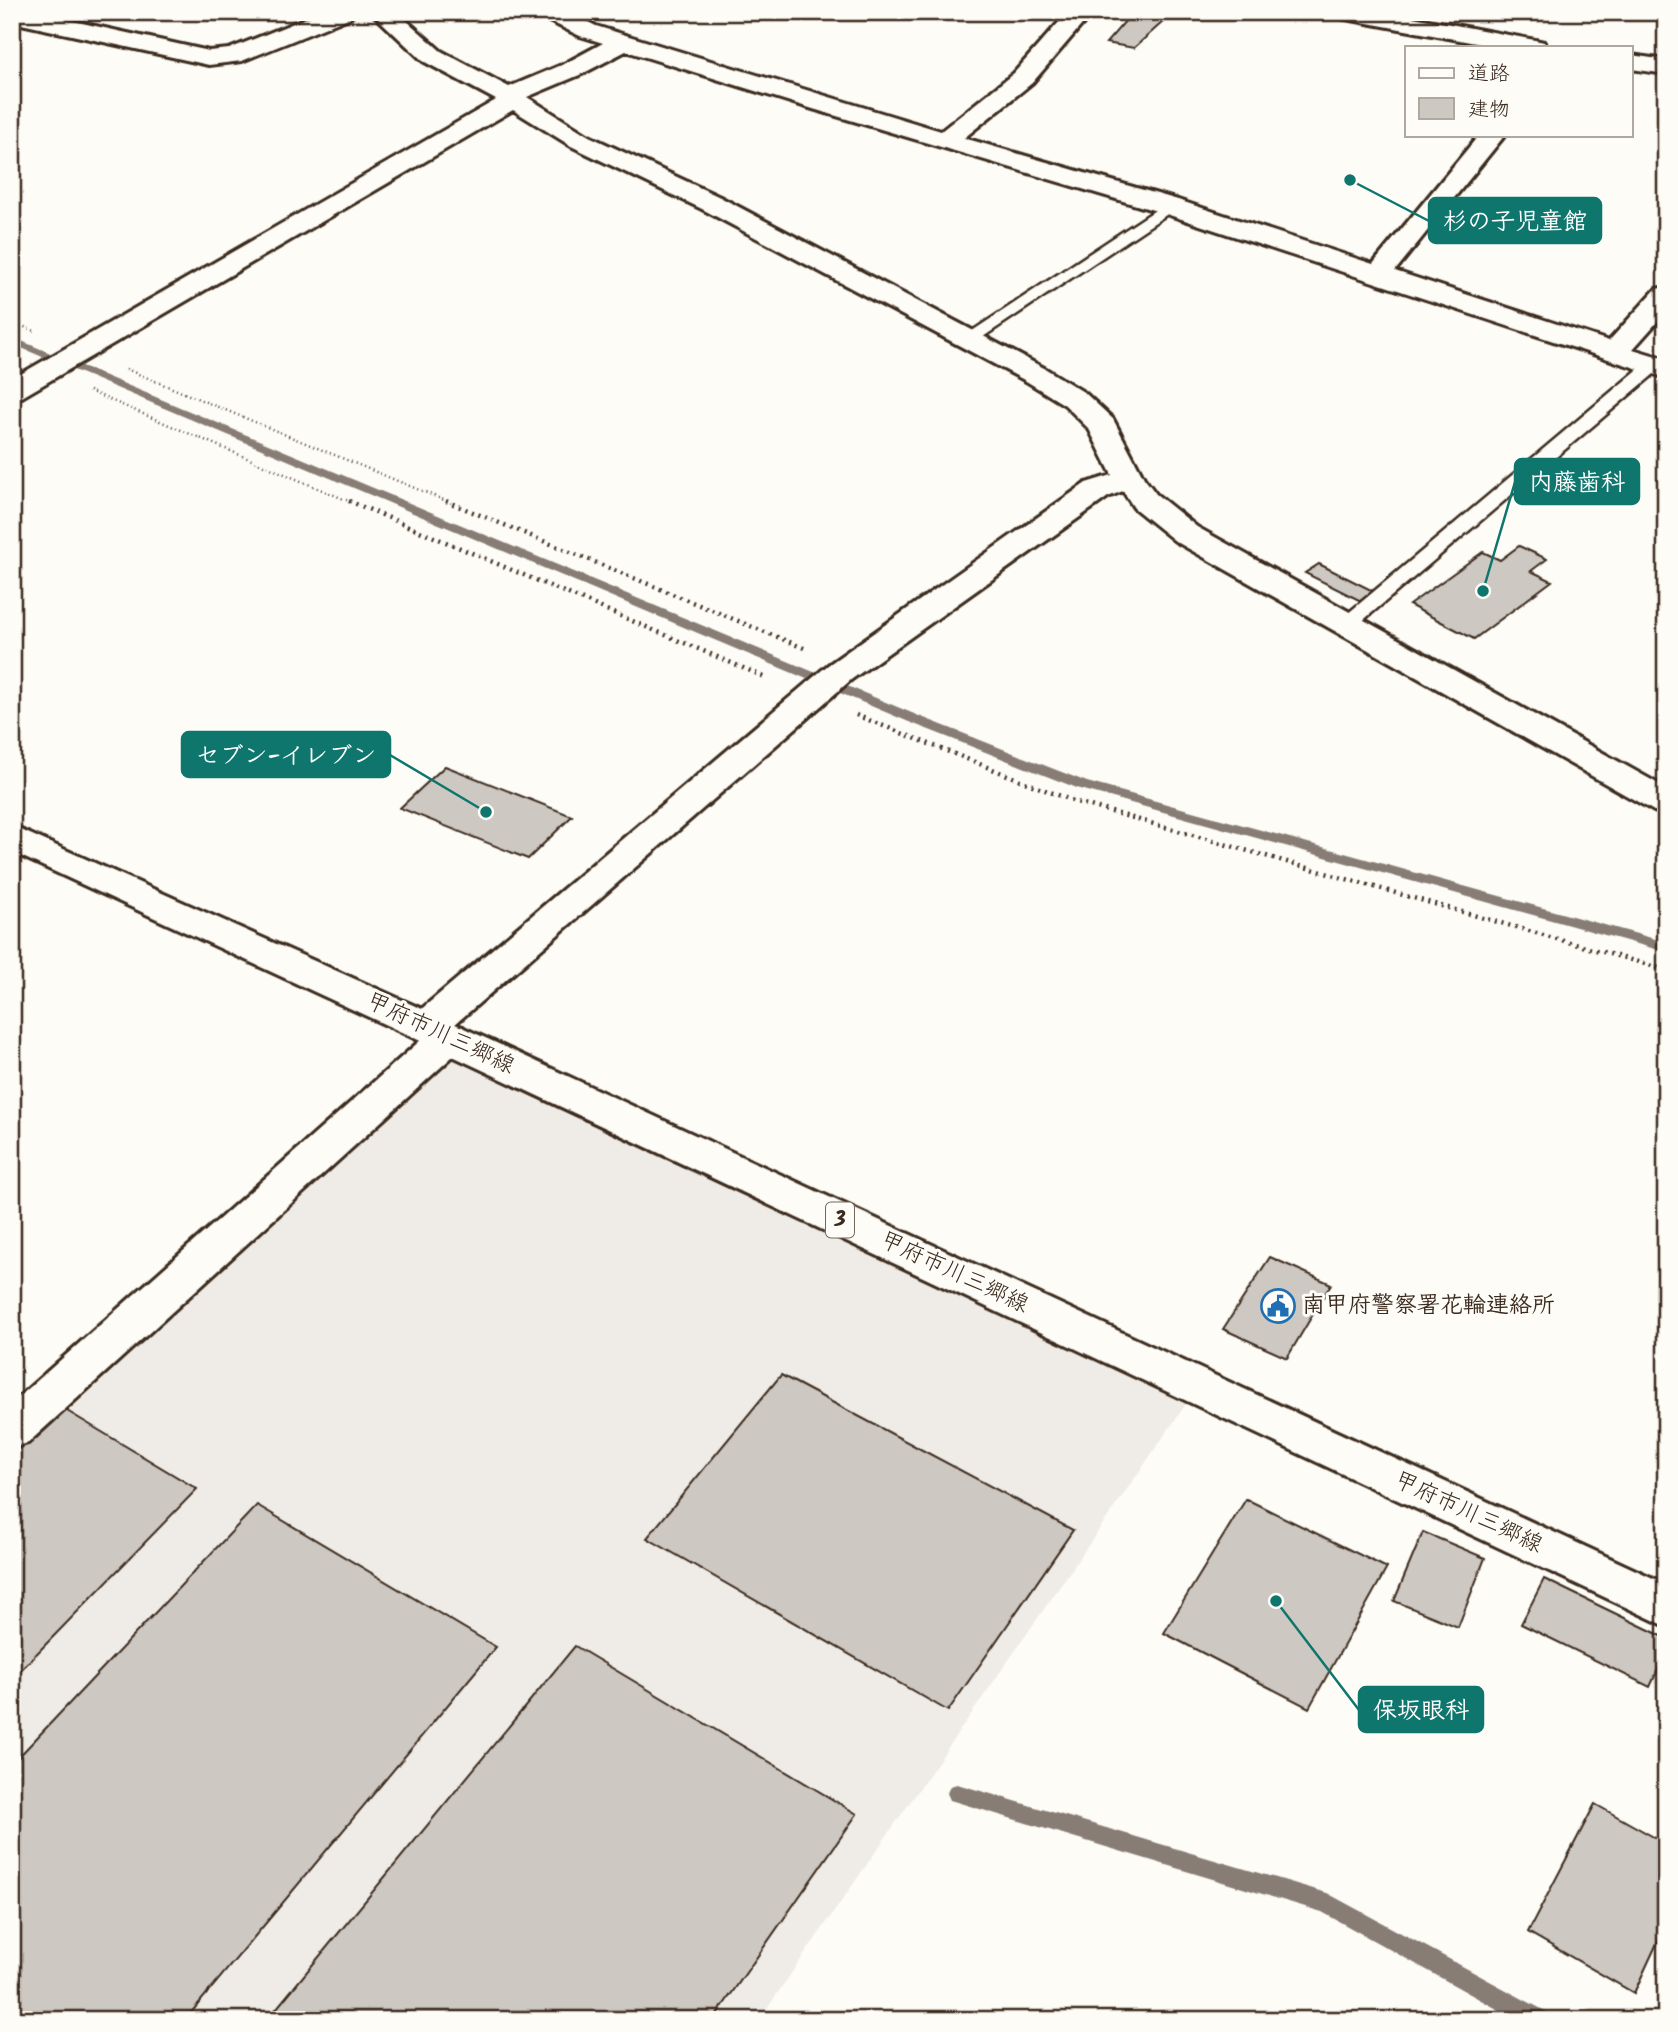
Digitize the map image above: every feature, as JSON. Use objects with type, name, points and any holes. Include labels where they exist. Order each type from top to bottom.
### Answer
[{"type":"street","points":[[12,15],[209,58],[233,56],[343,12]]},
{"type":"street","points":[[383,12],[432,56],[510,98],[580,141],[711,203],[1075,399],[1102,425],[1129,479],[1145,501],[1186,534],[1666,803]]},
{"type":"street","points":[[550,12],[588,31],[624,43],[1168,206],[1660,367]]},
{"type":"street","points":[[946,141],[1023,78],[1081,12]]},
{"type":"street","points":[[1346,12],[1530,46]]},
{"type":"street","points":[[12,391],[510,98],[624,43]]},
{"type":"street","points":[[1632,62],[1666,67]]},
{"type":"street","points":[[1378,275],[1491,136]]},
{"type":"street","points":[[1614,352],[1666,295]]},
{"type":"street","points":[[12,1430],[438,1032],[836,676],[1097,490],[1129,479]]},
{"type":"street","name":"甲府市川三郷線","points":[[12,838],[438,1032],[1666,1606]]},
{"type":"lane","points":[[968,339],[1168,206]]},
{"type":"lane","points":[[1347,624],[1660,367]]},
{"type":"path","points":[[12,321],[67,358],[836,676]]},
{"type":"shaded area","points":[[449,1037],[1198,1387],[759,2020],[12,2020],[12,1430]]},
{"type":"building","points":[[1133,12],[1174,12],[1134,48],[1106,43]]},
{"type":"building","points":[[1519,546],[1547,559],[1531,571],[1552,581],[1474,639],[1409,605],[1483,552],[1500,560]]},
{"type":"building","points":[[1319,564],[1381,595],[1369,605],[1305,573]]},
{"type":"building","points":[[445,766],[572,816],[528,859],[400,808]]},
{"type":"building","name":"南甲府警察署花輪連絡所","points":[[1270,1257],[1331,1284],[1287,1358],[1223,1329]]},
{"type":"building","points":[[781,1375],[1073,1530],[948,1711],[647,1538]]},
{"type":"building","points":[[62,1408],[197,1489],[12,1679],[12,1456]]},
{"type":"building","points":[[1246,1499],[1387,1568],[1309,1708],[1164,1633]]},
{"type":"building","points":[[257,1505],[496,1647],[185,2020],[12,2020],[12,1764]]},
{"type":"building","points":[[1423,1532],[1485,1558],[1458,1627],[1394,1601]]},
{"type":"building","points":[[1544,1579],[1666,1638],[1666,1652],[1650,1687],[1521,1624]]},
{"type":"building","points":[[575,1646],[857,1814],[713,2020],[267,2020]]},
{"type":"building","points":[[1595,1804],[1666,1844],[1666,1924],[1634,1993],[1528,1932]]},
{"type":"waterway","points":[[12,340],[914,719],[1082,785],[1666,947]]},
{"type":"waterway","points":[[957,1793],[1327,1903],[1539,2020]]},
{"type":"place","name":"杉の子児童館","points":[[1350,180]]},
{"type":"place","name":"内藤歯科","points":[[1483,591]]},
{"type":"place","name":"セブン-イレブン","points":[[486,812]]},
{"type":"place","name":"南甲府警察署花輪連絡所","points":[[1278,1306]]},
{"type":"place","name":"保坂眼科","points":[[1276,1601]]}]
